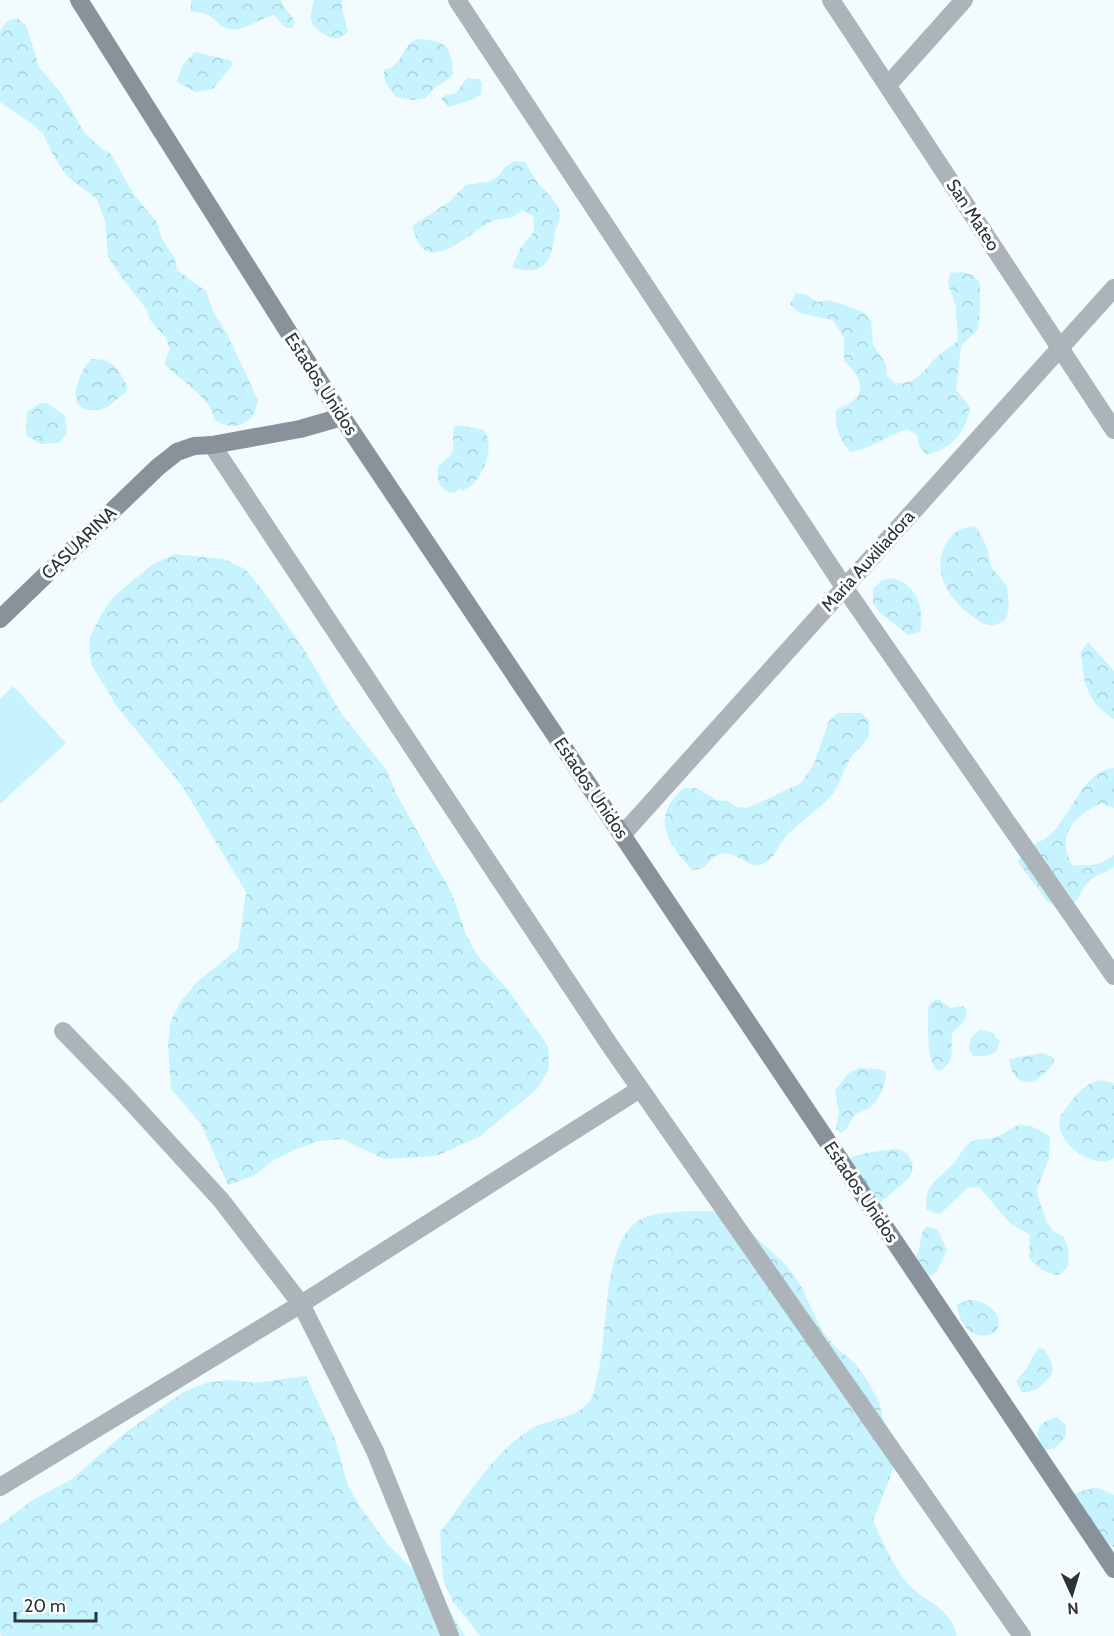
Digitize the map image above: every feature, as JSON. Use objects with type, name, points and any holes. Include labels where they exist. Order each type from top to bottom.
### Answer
[{"type":"street","name":"Estados Unidos","points":[[79,0],[342,417],[1114,1569]]},
{"type":"street","points":[[457,0],[844,587],[1114,976]]},
{"type":"street","name":"San Mateo","points":[[831,0],[1114,430]]},
{"type":"street","points":[[888,85],[964,0]]},
{"type":"street","name":"Maria Auxiliadora","points":[[622,834],[1114,288]]},
{"type":"street","name":"CASUARINA","points":[[0,619],[158,467],[177,452],[194,446],[212,445],[300,429],[342,417]]},
{"type":"street","points":[[212,445],[640,1089],[1022,1636]]},
{"type":"street","points":[[63,1031],[221,1200],[301,1305],[375,1451],[450,1636]]},
{"type":"street","points":[[0,1487],[301,1305],[640,1089]]},
{"type":"green space","points":[[191,0],[281,0],[295,23],[292,28],[286,28],[274,15],[246,27],[229,29],[206,14],[191,12]]},
{"type":"green space","points":[[314,0],[342,0],[348,32],[335,38],[318,30],[311,20]]},
{"type":"green space","points":[[17,18],[26,25],[39,67],[61,93],[84,132],[111,154],[134,195],[156,221],[162,239],[175,259],[177,270],[206,291],[214,313],[227,334],[258,400],[253,415],[243,424],[230,426],[215,420],[212,411],[201,396],[164,364],[170,349],[166,338],[150,320],[147,310],[108,257],[105,221],[97,199],[68,177],[54,157],[43,134],[34,125],[0,102],[0,31],[7,21]]},
{"type":"green space","points":[[416,39],[439,42],[444,45],[450,55],[453,73],[450,78],[434,88],[426,98],[414,100],[396,97],[385,80],[385,69],[395,65],[411,42]]},
{"type":"green space","points":[[195,52],[229,60],[233,64],[213,89],[196,92],[177,82],[182,66]]},
{"type":"green space","points":[[467,78],[479,79],[482,83],[481,95],[448,107],[441,98],[456,93]]},
{"type":"green space","points":[[514,161],[525,162],[537,182],[558,207],[560,217],[551,252],[544,265],[532,270],[512,267],[520,249],[534,229],[533,216],[522,210],[511,217],[492,221],[445,250],[426,251],[419,244],[412,226],[449,202],[466,185],[488,182],[498,177],[505,167]]},
{"type":"green space","points":[[962,272],[973,275],[980,283],[980,306],[978,329],[961,346],[956,390],[970,407],[961,431],[943,449],[926,454],[919,446],[917,435],[907,429],[851,452],[843,443],[839,433],[836,410],[854,400],[860,390],[860,384],[852,369],[844,361],[844,338],[833,320],[799,313],[790,304],[796,293],[807,295],[817,302],[829,300],[863,312],[871,321],[873,345],[886,364],[887,375],[894,383],[902,383],[919,376],[940,354],[958,341],[956,306],[948,283],[950,273]]},
{"type":"green space","points":[[91,359],[99,359],[115,366],[128,388],[106,408],[85,409],[76,399],[81,374]]},
{"type":"green space","points":[[41,403],[47,403],[65,416],[67,433],[59,443],[41,444],[26,435],[27,412]]},
{"type":"green space","points":[[460,425],[484,430],[489,443],[489,451],[485,466],[473,484],[452,493],[439,483],[438,466],[453,452],[454,427]]},
{"type":"green space","points":[[976,526],[986,545],[992,568],[1007,586],[1009,608],[1006,619],[995,625],[982,623],[964,610],[950,593],[941,574],[942,554],[949,539],[958,530]]},
{"type":"green space","points":[[175,554],[224,559],[245,569],[261,588],[304,649],[341,713],[388,772],[396,793],[452,894],[467,937],[478,956],[508,990],[548,1046],[549,1069],[537,1089],[479,1137],[436,1156],[384,1159],[342,1139],[319,1141],[296,1149],[274,1160],[253,1176],[228,1185],[201,1124],[171,1089],[168,1043],[171,1020],[182,1000],[197,982],[238,949],[246,892],[182,786],[118,708],[91,664],[89,639],[114,596],[152,565]]},
{"type":"green space","points":[[892,578],[907,585],[917,598],[921,615],[920,632],[908,635],[880,613],[873,603],[873,589],[881,581]]},
{"type":"green space","points":[[1088,642],[1114,671],[1114,719],[1098,706],[1088,691],[1081,652]]},
{"type":"green space","points":[[13,686],[66,743],[0,804],[0,699]]},
{"type":"green space","points":[[838,713],[861,713],[869,720],[869,734],[850,759],[829,798],[789,833],[775,853],[762,864],[754,866],[734,855],[722,853],[710,860],[704,868],[692,870],[676,850],[666,830],[667,809],[673,799],[684,788],[696,788],[716,800],[748,808],[801,783],[814,764],[829,721]]},
{"type":"green space","points":[[1114,768],[1114,808],[1101,803],[1082,814],[1070,828],[1066,845],[1072,865],[1094,864],[1114,855],[1114,867],[1088,883],[1073,903],[1058,908],[1048,902],[1018,862],[1025,851],[1052,833],[1079,794],[1094,777]]},
{"type":"green space","points":[[935,1000],[940,1000],[950,1008],[962,1006],[967,1009],[964,1020],[952,1033],[950,1059],[939,1071],[932,1060],[929,1043],[928,1009]]},
{"type":"green space","points":[[979,1030],[991,1032],[1000,1041],[996,1052],[985,1056],[973,1056],[969,1049],[971,1038]]},
{"type":"green space","points":[[1043,1053],[1053,1057],[1054,1063],[1033,1081],[1025,1082],[1018,1079],[1011,1068],[1009,1059]]},
{"type":"green space","points":[[859,1068],[886,1071],[885,1081],[872,1106],[855,1115],[841,1133],[836,1129],[839,1112],[835,1090],[849,1073]]},
{"type":"green space","points":[[1099,1080],[1114,1083],[1114,1158],[1106,1161],[1096,1161],[1077,1152],[1069,1145],[1060,1127],[1060,1118],[1073,1099],[1086,1086]]},
{"type":"green space","points":[[1020,1125],[1031,1126],[1050,1136],[1049,1158],[1037,1189],[1047,1222],[1054,1232],[1063,1236],[1068,1248],[1067,1268],[1058,1275],[1035,1265],[1029,1258],[1030,1235],[1010,1223],[979,1187],[967,1188],[941,1213],[937,1214],[927,1209],[927,1194],[933,1183],[954,1163],[968,1144],[975,1140],[999,1136]]},
{"type":"green space","points":[[895,1149],[904,1151],[909,1156],[912,1172],[904,1183],[878,1203],[850,1160],[854,1155],[854,1157],[865,1153]]},
{"type":"green space","points":[[713,1211],[736,1219],[788,1267],[801,1286],[822,1331],[836,1348],[854,1362],[867,1380],[879,1402],[894,1467],[873,1521],[888,1553],[907,1583],[943,1611],[954,1626],[957,1636],[480,1636],[452,1600],[443,1579],[440,1532],[481,1476],[517,1439],[538,1425],[579,1411],[591,1399],[601,1356],[613,1267],[619,1247],[628,1230],[641,1219],[652,1215]]},
{"type":"green space","points":[[926,1227],[937,1229],[947,1250],[937,1271],[928,1278],[912,1261],[918,1253],[923,1230]]},
{"type":"green space","points":[[970,1300],[987,1305],[996,1313],[999,1324],[994,1333],[982,1336],[976,1334],[962,1322],[957,1304]]},
{"type":"green space","points":[[1038,1348],[1044,1349],[1053,1371],[1040,1386],[1032,1391],[1022,1392],[1016,1381],[1027,1368]]},
{"type":"green space","points":[[306,1376],[335,1439],[348,1486],[359,1505],[388,1545],[441,1597],[465,1636],[2,1636],[0,1633],[0,1525],[31,1501],[72,1479],[125,1433],[185,1391],[209,1382],[232,1380],[255,1383]]},
{"type":"green space","points":[[1057,1417],[1066,1425],[1066,1436],[1053,1448],[1043,1449],[1039,1443],[1039,1428],[1046,1421]]},
{"type":"green space","points":[[1096,1487],[1114,1495],[1114,1547],[1095,1542],[1069,1520],[1066,1509],[1073,1494]]}]
